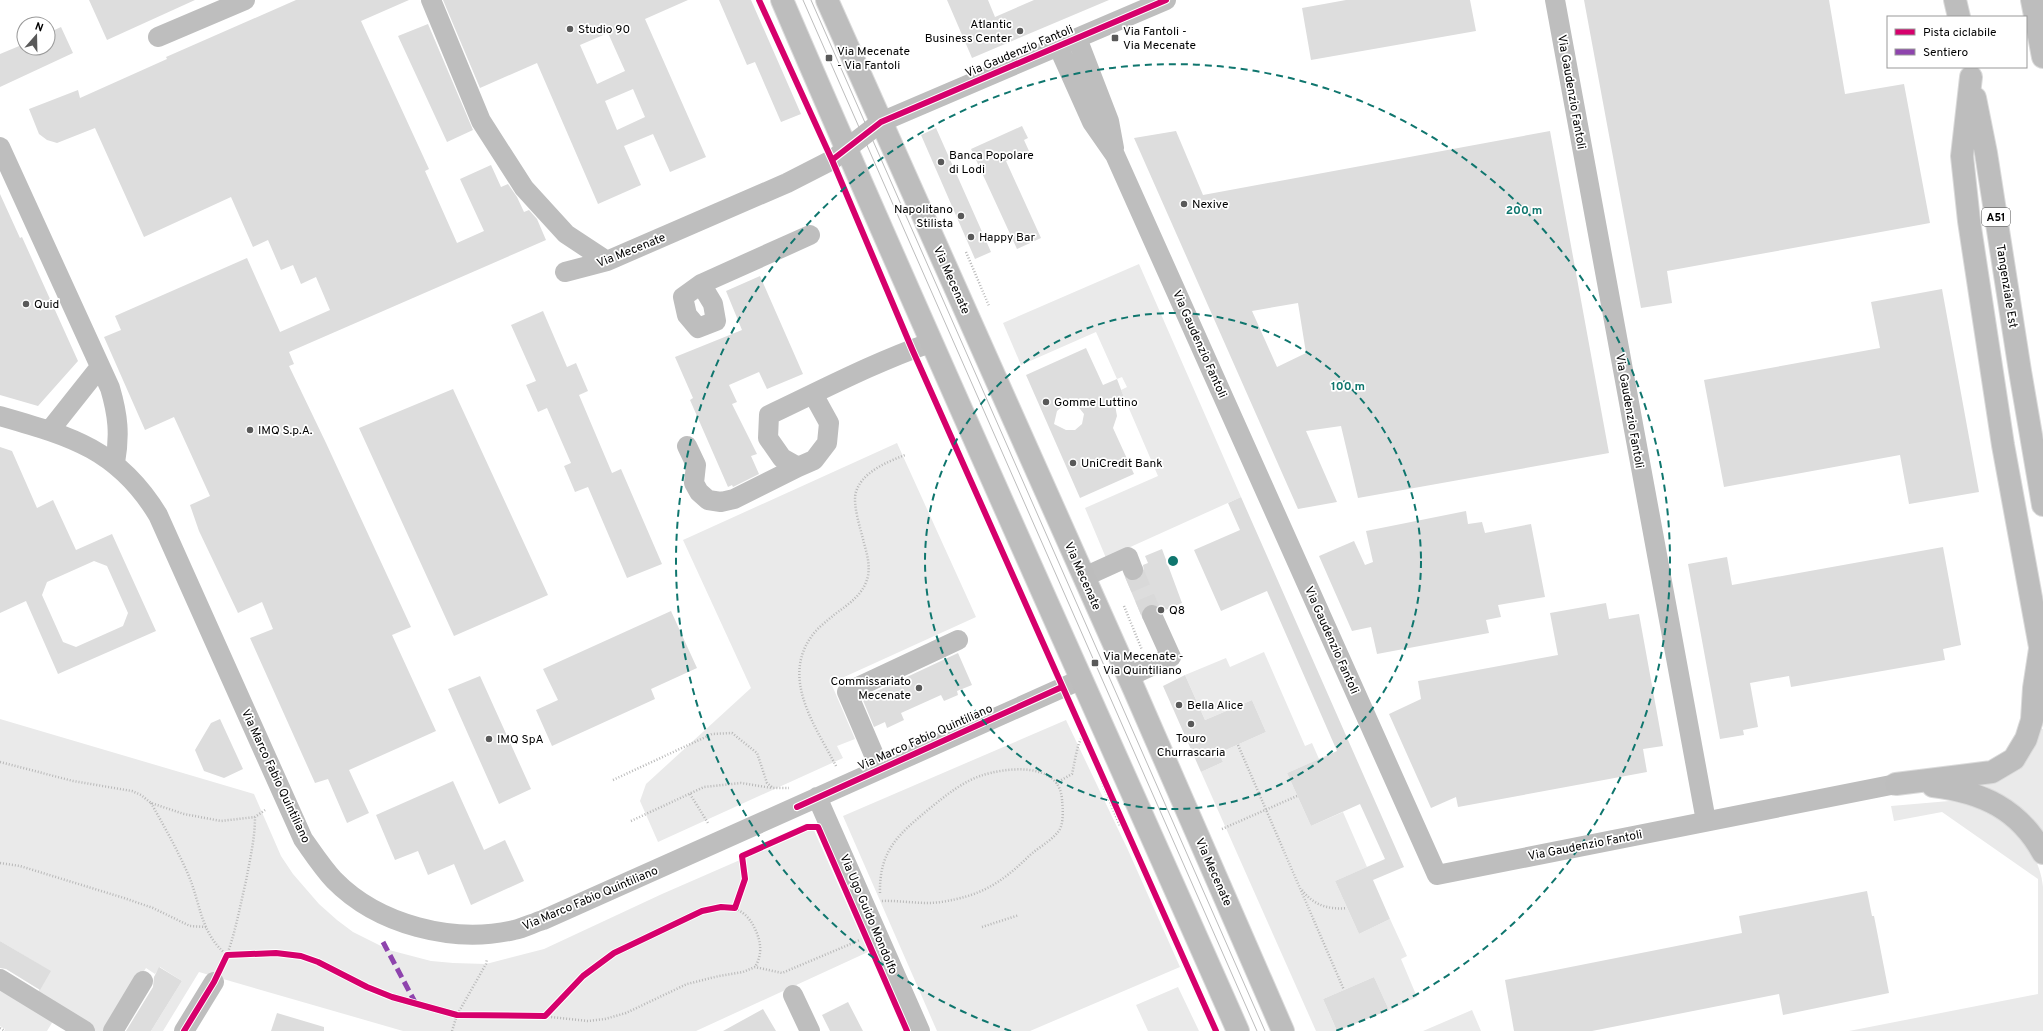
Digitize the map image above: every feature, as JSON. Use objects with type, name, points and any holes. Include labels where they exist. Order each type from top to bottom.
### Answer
[{"type":"main road","points":[[782,0],[930,343],[1082,679],[1238,1031]]},
{"type":"main road","name":"Via Mecenate","points":[[827,0],[1128,676],[1283,1031]]},
{"type":"main road","points":[[1955,0],[1959,16]]},
{"type":"main road","points":[[2032,0],[2043,57]]},
{"type":"main road","points":[[1896,784],[1932,778],[1992,772],[2014,759],[2026,740],[2032,720],[2034,688],[2042,656],[2004,453],[1969,221],[1962,156],[1970,72]]},
{"type":"main road","name":"Tangenziale Est","points":[[1970,72],[1986,153],[2020,371],[2043,505]]},
{"type":"main road","points":[[1896,784],[1929,786],[1964,791],[1992,802],[2024,826],[2043,853]]},
{"type":"street","points":[[158,37],[245,0]]},
{"type":"street","points":[[431,0],[481,121],[524,188],[566,234],[607,261]]},
{"type":"street","name":"Via Gaudenzio Fantoli","points":[[881,122],[1166,0]]},
{"type":"street","name":"Via Gaudenzio Fantoli","points":[[1554,0],[1706,821]]},
{"type":"street","name":"Via Gaudenzio Fantoli","points":[[1077,38],[1109,121],[1115,155]]},
{"type":"street","name":"Via Gaudenzio Fantoli","points":[[1058,46],[1092,122],[1115,155],[1436,875],[1896,784]]},
{"type":"street","name":"Via Mecenate","points":[[565,272],[607,261],[788,183],[832,160],[881,122]]},
{"type":"street","points":[[0,147],[110,388],[117,411],[117,449],[115,463]]},
{"type":"street","points":[[701,284],[810,235]]},
{"type":"street","points":[[798,467],[782,458],[768,438],[769,415],[884,362],[930,343]]},
{"type":"street","points":[[50,430],[100,367]]},
{"type":"street","points":[[687,446],[696,465],[694,483],[699,492],[708,500],[721,502],[734,499],[814,460],[827,443],[829,423],[813,394]]},
{"type":"street","name":"Via Marco Fabio Quintiliano","points":[[0,416],[50,430],[94,450],[115,463],[133,479],[158,515],[303,839],[335,880],[354,897],[380,913],[403,923],[432,931],[487,934],[515,930],[632,880],[1082,679]]},
{"type":"street","points":[[1084,577],[1130,563]]},
{"type":"street","points":[[1128,676],[1170,657],[1152,615]]},
{"type":"street","points":[[880,769],[846,692],[958,640]]},
{"type":"street","name":"Via Ugo Guido Mondolfo","points":[[817,797],[920,1031]]},
{"type":"street","points":[[0,979],[57,1024],[85,1031]]},
{"type":"street","points":[[113,1031],[143,981]]},
{"type":"street","points":[[184,1031],[214,982]]},
{"type":"street","points":[[793,995],[810,1031]]},
{"type":"path","points":[[966,252],[990,306]]},
{"type":"path","points":[[836,766],[805,706],[798,683],[800,662],[811,636],[853,600],[863,589],[868,576],[869,563],[856,506],[855,493],[858,487],[863,479],[871,472],[905,455]]},
{"type":"path","points":[[1124,606],[1142,650]]},
{"type":"path","points":[[613,780],[712,734],[732,733],[757,752],[764,778],[773,788]]},
{"type":"path","points":[[1056,783],[1072,774],[1077,756],[1077,744],[1084,738]]},
{"type":"path","points":[[1238,745],[1344,990]]},
{"type":"path","points":[[0,762],[73,781],[132,791],[141,795],[151,803],[184,814],[221,821],[255,817],[265,810]]},
{"type":"path","points":[[1022,769],[1043,773],[1056,783],[1062,793],[1063,815],[1059,832],[1006,878],[985,890],[941,902],[879,901],[880,888],[888,850],[902,831],[949,793],[980,776],[1022,769]]},
{"type":"path","points":[[1102,772],[1127,829]]},
{"type":"path","points":[[1101,780],[1120,826]]},
{"type":"path","points":[[631,821],[704,787],[741,783],[773,788],[789,788]]},
{"type":"path","points":[[690,794],[708,823]]},
{"type":"path","points":[[1222,829],[1297,796]]},
{"type":"path","points":[[151,803],[176,848],[189,876],[209,936],[227,955],[276,953],[300,956],[318,962],[367,987],[392,997],[457,1015],[545,1016],[588,1021],[605,1019],[626,1012],[687,984],[743,972],[755,967],[782,973],[866,937]]},
{"type":"path","points":[[214,982],[234,938],[255,831],[255,817]]},
{"type":"path","points":[[736,908],[745,879],[742,856]]},
{"type":"path","points":[[0,863],[20,866],[124,898],[153,908],[190,926],[206,927]]},
{"type":"path","points":[[1299,886],[1306,895],[1322,906],[1331,908],[1347,908]]},
{"type":"path","points":[[545,1016],[583,976],[614,953],[702,911],[720,906],[736,908],[746,915],[754,926],[760,941],[761,951],[755,967]]},
{"type":"path","points":[[982,927],[1019,915]]},
{"type":"path","points":[[452,1031],[457,1015],[486,964],[487,959]]},
{"type":"shaded area","points":[[1139,264],[1241,497],[1106,558],[1085,508],[1158,476],[1121,390],[1127,387],[1122,377],[1117,379],[1096,332],[1021,365],[1003,323]]},
{"type":"shaded area","points":[[897,443],[976,617],[831,683],[855,739],[837,746],[843,758],[658,842],[640,801],[646,784],[751,688],[683,540]]},
{"type":"shaded area","points":[[1264,652],[1305,746],[1312,743],[1319,759],[1287,773],[1311,826],[1343,812],[1367,867],[1335,881],[1359,934],[1390,919],[1407,956],[1401,959],[1417,997],[1389,1010],[1374,977],[1323,999],[1337,1031],[1316,1031],[1201,772],[1223,762],[1219,753],[1266,732],[1252,700],[1205,720],[1185,675],[1226,658],[1230,667]]},
{"type":"shaded area","points":[[0,719],[254,794],[281,856],[293,874],[319,904],[337,920],[353,932],[389,950],[431,961],[486,964],[544,949],[662,894],[813,828],[868,952],[696,1031],[403,1031],[199,972],[163,1031],[151,1031],[182,981],[160,967],[155,974],[146,968],[107,1031],[90,1031],[35,997],[50,971],[0,941]]},
{"type":"shaded area","points":[[1066,720],[1128,850],[1180,967],[1030,1031],[937,1031],[843,816]]},
{"type":"shaded area","points":[[2039,728],[2043,729],[2043,833],[2031,817],[2017,804],[1983,785],[1983,782],[2028,757],[2033,750]]},
{"type":"shaded area","points":[[1961,800],[1990,812],[2003,821],[2026,843],[2040,871],[2043,887],[2043,1031],[1849,1031],[2038,994],[2038,879],[1942,812],[1894,821],[1891,806]]},
{"type":"shaded area","points":[[0,984],[55,1018],[47,1031],[4,1031],[5,1029],[0,1026]]},
{"type":"shaded area","points":[[1178,987],[1199,1031],[1148,1031],[1136,1005]]},
{"type":"shaded area","points":[[1472,1010],[1481,1031],[1423,1031]]},
{"type":"building","points":[[89,0],[195,0],[107,40]]},
{"type":"building","points":[[296,0],[409,0],[361,21],[429,169],[425,171],[457,243],[484,231],[460,179],[491,165],[501,187],[508,184],[517,197],[524,212],[529,210],[537,219],[546,240],[289,352],[294,364],[289,366],[411,627],[392,635],[436,731],[349,770],[369,813],[347,823],[328,779],[315,783],[250,638],[273,629],[262,602],[238,613],[199,531],[190,505],[210,496],[174,417],[145,430],[104,337],[121,330],[115,316],[247,258],[280,332],[330,310],[316,277],[301,284],[293,265],[281,270],[268,240],[253,247],[231,197],[144,237],[95,128],[57,143],[47,140],[39,134],[29,109],[78,90],[80,98],[167,59],[166,57]]},
{"type":"building","points":[[443,0],[688,0],[645,19],[706,157],[670,172],[653,134],[624,146],[641,185],[598,204],[537,63],[480,88]],"holes":[[[608,33],[625,71],[597,84],[580,45]],[[633,89],[645,117],[617,130],[605,101]]]},
{"type":"building","points":[[719,0],[751,0],[801,114],[781,122],[755,62],[747,65]]},
{"type":"building","points":[[947,0],[988,0],[995,17],[1034,0],[1109,0],[972,58]]},
{"type":"building","points":[[1346,0],[1470,0],[1476,31],[1311,60],[1302,8]]},
{"type":"building","points":[[1584,0],[1829,0],[1845,94],[1904,84],[1930,223],[1667,271],[1672,303],[1641,308]]},
{"type":"building","points":[[428,24],[473,130],[447,142],[398,36]]},
{"type":"building","points":[[61,27],[73,53],[0,87],[0,54],[16,47],[16,56],[56,56],[56,29]]},
{"type":"building","points":[[1022,126],[1028,138],[1024,140],[1029,151],[1006,161],[1041,238],[1017,249],[971,149]]},
{"type":"building","points":[[936,128],[991,252],[975,259],[921,135]]},
{"type":"building","points":[[1176,131],[1203,195],[1550,131],[1609,453],[1358,498],[1341,426],[1306,431],[1337,502],[1298,509],[1134,138]],"holes":[[[1298,303],[1306,353],[1277,367],[1252,311]]]},
{"type":"building","name":"Quid","points":[[0,194],[20,238],[22,237],[78,361],[38,406],[0,395]]},
{"type":"building","points":[[760,276],[803,374],[767,389],[759,372],[729,385],[737,402],[732,404],[757,454],[751,456],[759,474],[733,487],[732,485],[728,487],[690,400],[693,398],[675,357],[742,330],[726,291]]},
{"type":"building","points":[[1942,289],[1979,492],[1909,504],[1900,455],[1724,487],[1704,380],[1880,348],[1871,302]]},
{"type":"building","points":[[543,311],[567,367],[576,363],[588,391],[579,395],[612,473],[621,469],[662,564],[627,578],[588,487],[575,492],[564,466],[571,463],[547,408],[538,412],[526,385],[536,381],[511,325]]},
{"type":"building","points":[[1086,348],[1103,385],[1117,379],[1125,400],[1115,405],[1117,416],[1113,428],[1134,474],[1080,498],[1026,375]],"holes":[[[1067,403],[1076,404],[1084,414],[1082,424],[1075,430],[1066,430],[1054,424],[1057,411]]]},
{"type":"building","points":[[453,389],[548,595],[454,636],[359,428]]},
{"type":"building","points":[[0,447],[12,451],[37,508],[53,500],[76,550],[112,534],[156,631],[58,674],[26,601],[0,613]],"holes":[[[94,561],[107,566],[128,613],[123,626],[76,647],[63,642],[42,595],[47,582]]]},
{"type":"building","points":[[1241,497],[1404,867],[1373,880],[1390,919],[1359,934],[1335,881],[1385,859],[1360,804],[1311,826],[1287,773],[1337,751],[1267,591],[1221,611],[1194,550],[1240,530],[1228,503]]},
{"type":"building","points":[[1466,511],[1468,524],[1482,522],[1485,533],[1531,524],[1545,597],[1498,605],[1501,617],[1486,620],[1489,633],[1377,654],[1371,627],[1352,631],[1319,556],[1354,541],[1365,565],[1373,562],[1366,531]]},
{"type":"building","points":[[1943,547],[1961,645],[1943,649],[1945,660],[1791,687],[1789,676],[1750,683],[1758,727],[1743,730],[1744,735],[1720,739],[1688,564],[1727,557],[1732,585]]},
{"type":"building","points":[[1162,549],[1182,603],[1163,611],[1158,605],[1148,604],[1142,609],[1141,615],[1125,577],[1132,581],[1142,578],[1144,571],[1143,565],[1148,563],[1145,556]]},
{"type":"building","points":[[1606,603],[1609,619],[1639,614],[1663,746],[1643,749],[1647,772],[1458,807],[1456,797],[1431,808],[1389,714],[1421,699],[1418,681],[1558,655],[1550,613]]},
{"type":"building","points":[[671,611],[697,668],[651,689],[655,699],[552,746],[536,710],[558,700],[543,669]]},
{"type":"building","name":"Commissariato Mecenate","points":[[958,653],[972,685],[957,691],[958,695],[944,701],[941,695],[901,713],[904,720],[887,728],[885,722],[874,727],[862,698]]},
{"type":"building","points":[[1185,675],[1205,720],[1252,700],[1266,732],[1219,753],[1223,762],[1201,772],[1163,686]]},
{"type":"building","name":"IMQ SpA","points":[[480,676],[531,789],[499,804],[448,689]]},
{"type":"building","points":[[220,719],[243,769],[224,778],[204,771],[195,750],[211,723]]},
{"type":"building","points":[[453,781],[484,850],[505,840],[524,881],[471,905],[454,864],[428,875],[418,851],[395,860],[376,815]]},
{"type":"building","points":[[1867,891],[1872,916],[1874,916],[1889,993],[1783,1015],[1779,994],[1592,1031],[1514,1031],[1505,980],[1742,933],[1739,916]]},
{"type":"building","points":[[0,941],[51,971],[40,990],[6,969],[0,968]]},
{"type":"building","points":[[159,967],[182,981],[151,1031],[126,1031],[153,987],[154,977]]},
{"type":"building","points":[[1374,977],[1389,1010],[1337,1031],[1323,999]]},
{"type":"building","points":[[848,1002],[863,1031],[830,1031],[822,1015]]},
{"type":"building","points":[[763,1009],[776,1031],[723,1031]]},
{"type":"building","points":[[277,1013],[324,1027],[324,1031],[271,1031]]},
{"type":"tunnel","points":[[1133,570],[1152,615]]},
{"type":"tram line","points":[[803,0],[1257,1031]]},
{"type":"tram line","points":[[811,0],[1265,1031]]},
{"type":"marked path","points":[[383,942],[416,1004]]},
{"type":"cycle path","points":[[759,0],[832,160],[912,349],[1216,1031]]},
{"type":"cycle path","points":[[832,160],[881,122],[1166,0]]},
{"type":"cycle path","points":[[797,807],[1062,687]]},
{"type":"cycle path","points":[[184,1031],[214,982],[227,955],[276,953],[301,956],[318,962],[367,987],[392,997],[457,1015],[545,1016],[583,976],[614,953],[702,911],[721,907],[735,908],[745,879],[742,856],[807,827],[818,827],[907,1031]]},
{"type":"place","name":"Studio 90","points":[[570,29]]},
{"type":"place","name":"Atlantic Business Center","points":[[1020,31]]},
{"type":"place","name":"Via Fantoli - Via Mecenate","points":[[1115,38]]},
{"type":"place","name":"Via Mecenate - Via Fantoli","points":[[829,58]]},
{"type":"place","name":"Banca Popolare di Lodi","points":[[941,162]]},
{"type":"place","name":"Nexive","points":[[1184,204]]},
{"type":"place","name":"Napolitano Stilista","points":[[961,216]]},
{"type":"place","name":"Happy Bar","points":[[971,237]]},
{"type":"place","name":"Quid","points":[[26,304]]},
{"type":"place","name":"Gomme Luttino","points":[[1046,402]]},
{"type":"place","name":"IMQ S.p.A.","points":[[250,430]]},
{"type":"place","name":"UniCredit Bank","points":[[1073,463]]},
{"type":"place","name":"Q8","points":[[1161,610]]},
{"type":"place","name":"Via Mecenate - Via Quintiliano","points":[[1095,663]]},
{"type":"place","name":"Commissariato Mecenate","points":[[919,688]]},
{"type":"place","name":"Bella Alice","points":[[1179,705]]},
{"type":"place","name":"Touro Churrascaria","points":[[1191,724]]},
{"type":"place","name":"IMQ SpA","points":[[489,739]]}]
